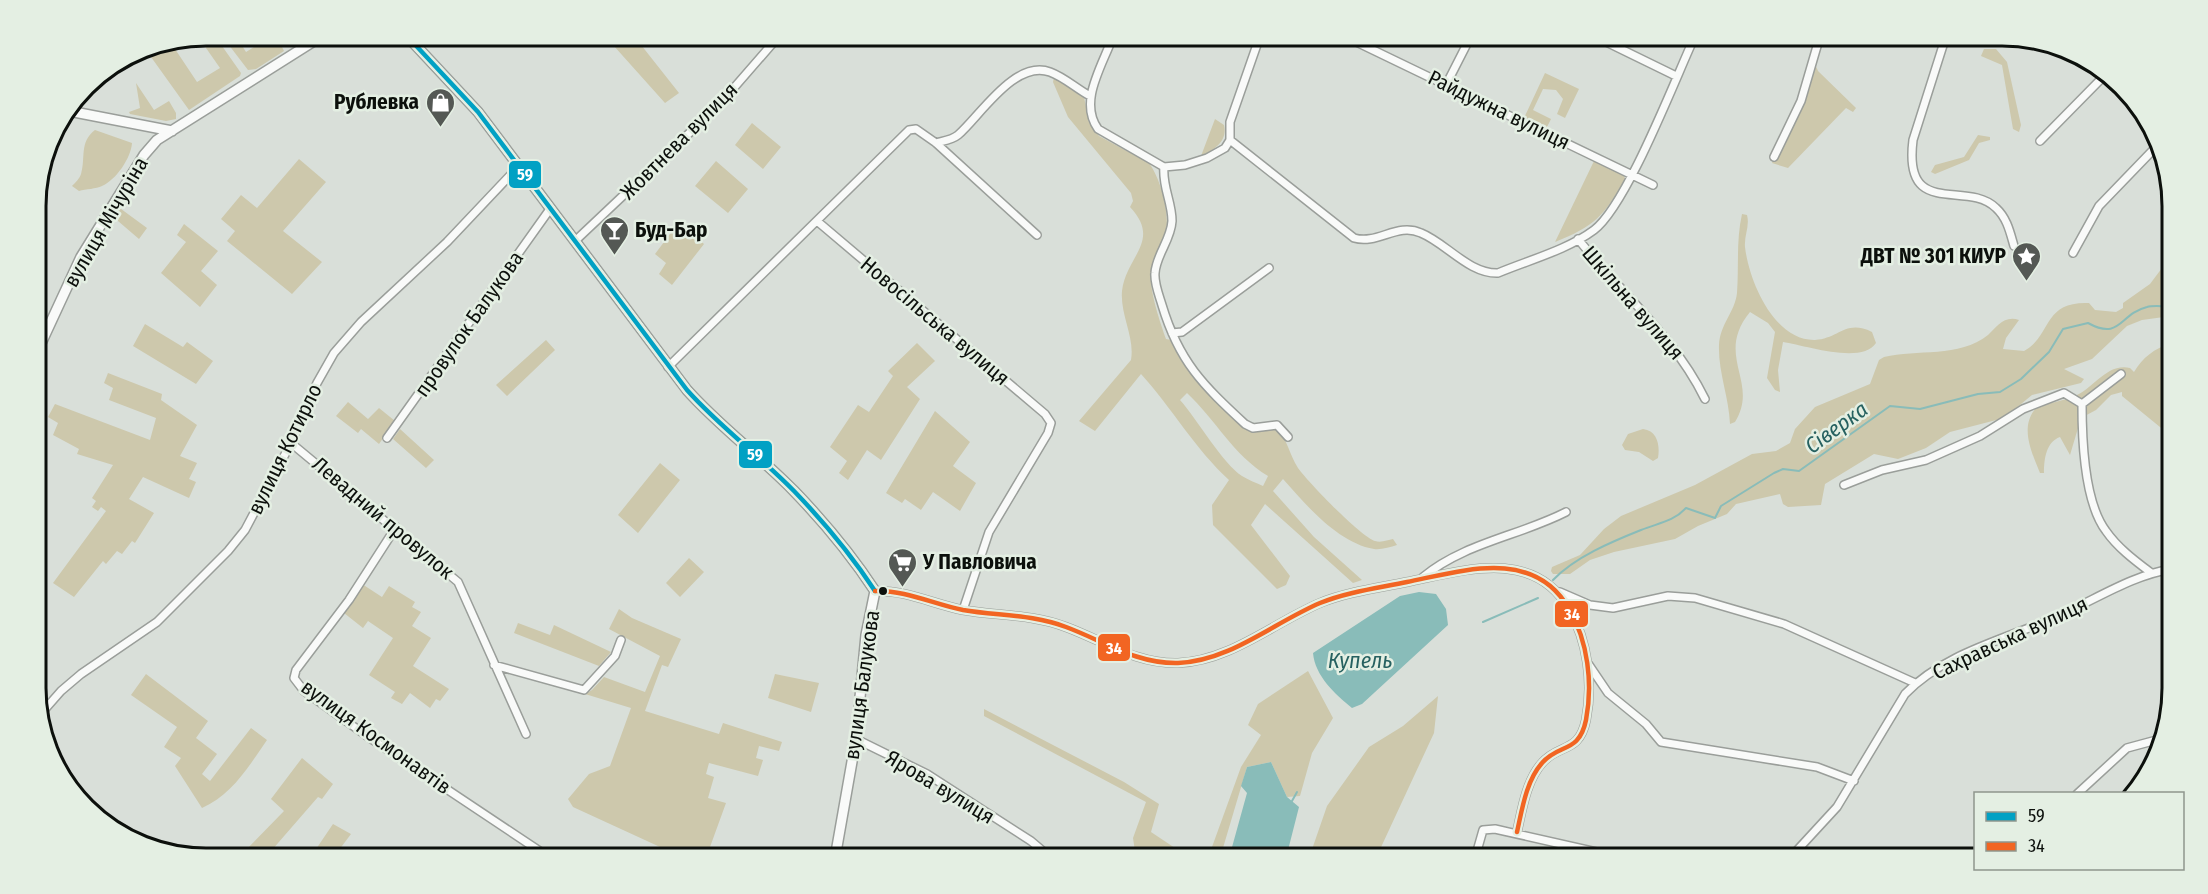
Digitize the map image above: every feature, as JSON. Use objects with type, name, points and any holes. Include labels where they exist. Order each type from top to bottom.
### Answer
[{"type":"main road","name":"вулиця Мічуріна","points":[[47,331],[81,257],[103,217],[144,155],[157,140],[306,46]]},
{"type":"main road","name":"вулиця Балукова","points":[[416,46],[478,112],[668,367],[712,418],[795,492],[857,565],[875,591],[866,635],[856,738],[837,848]]},
{"type":"main road","points":[[78,113],[172,131]]},
{"type":"street","name":"Жовтнева вулиця","points":[[574,241],[719,105],[770,46]]},
{"type":"street","points":[[1109,46],[1090,96],[1089,110],[1098,129],[1164,167],[1185,165],[1207,158],[1225,148],[1230,140],[1230,122],[1257,46]]},
{"type":"street","name":"Райдужна вулиця","points":[[1365,46],[1653,185]]},
{"type":"street","points":[[1446,85],[1466,46]]},
{"type":"street","points":[[1614,46],[1676,76]]},
{"type":"street","points":[[1230,140],[1354,238],[1365,241],[1410,229],[1422,233],[1460,259],[1491,274],[1498,273],[1578,239],[1595,228],[1609,212],[1631,174],[1690,46]]},
{"type":"street","points":[[1774,157],[1801,101],[1817,46]]},
{"type":"street","points":[[1943,46],[1913,140],[1911,156],[1914,172],[1926,188],[1941,195],[1978,197],[1995,207],[2007,223],[2014,246]]},
{"type":"street","points":[[936,143],[956,137],[995,95],[1015,80],[1031,72],[1050,72],[1090,96]]},
{"type":"street","points":[[2040,141],[2100,80]]},
{"type":"street","points":[[668,367],[909,130],[916,129],[936,143],[1037,235]]},
{"type":"street","points":[[2073,253],[2099,206],[2151,151]]},
{"type":"street","name":"вулиця Котирло","points":[[48,706],[81,674],[157,622],[228,551],[245,530],[291,443],[317,383],[334,353],[362,322],[447,242],[518,167]]},
{"type":"street","points":[[1164,167],[1162,181],[1172,219],[1169,238],[1155,273],[1172,333],[1198,380],[1245,424],[1253,428],[1277,425],[1288,436]]},
{"type":"street","name":"провулок Балукова","points":[[387,438],[550,209]]},
{"type":"street","name":"Новосільська вулиця","points":[[818,221],[1045,414],[1052,423],[989,532],[963,610]]},
{"type":"street","name":"Шкільна вулиця","points":[[1578,239],[1603,270],[1663,332],[1692,372],[1705,399]]},
{"type":"street","points":[[1172,333],[1182,332],[1269,268]]},
{"type":"street","points":[[2082,404],[2121,374]]},
{"type":"street","points":[[1844,485],[1882,470],[1926,460],[1980,436],[2023,409],[2064,393],[2082,404]]},
{"type":"street","points":[[2082,404],[2090,486],[2097,516],[2113,539],[2150,572]]},
{"type":"street","name":"Левадний провулок","points":[[291,443],[396,527],[458,582],[526,734]]},
{"type":"street","points":[[1421,579],[1442,561],[1545,523],[1566,512]]},
{"type":"street","name":"вулиця Космонавтів","points":[[396,527],[349,600],[296,670],[294,678],[297,685],[367,736],[535,848]]},
{"type":"street","points":[[875,591],[896,592],[963,610],[1040,619],[1065,626],[1133,657],[1153,662],[1179,663],[1222,654],[1279,622],[1322,602],[1459,569],[1493,568],[1532,576],[1590,605],[1613,608],[1668,596],[1695,598],[1784,624],[1915,683]]},
{"type":"street","name":"Сахравська вулиця","points":[[1801,847],[1828,820],[1854,781],[1905,694],[1915,683],[1951,661],[2057,617],[2150,572],[2162,570]]},
{"type":"street","points":[[1516,832],[1526,796],[1542,762],[1574,745],[1581,736],[1588,699],[1587,662],[1576,620],[1560,592]]},
{"type":"street","points":[[494,665],[584,690],[615,656],[621,640]]},
{"type":"street","points":[[1587,662],[1608,693],[1646,724],[1661,742],[1816,767],[1854,781]]},
{"type":"street","name":"Ярова вулиця","points":[[856,738],[927,774],[1036,848]]},
{"type":"street","points":[[2079,792],[2127,748],[2152,741]]},
{"type":"street","points":[[1477,847],[1483,830],[1495,829],[1579,847]]},
{"type":"shaded area","points":[[205,46],[222,46],[241,73],[240,76],[189,110],[151,57],[176,50],[197,82],[220,68]]},
{"type":"shaded area","points":[[230,46],[242,46],[246,52],[256,46],[283,46],[284,51],[256,69],[248,70]]},
{"type":"shaded area","points":[[614,46],[642,46],[679,93],[665,103]]},
{"type":"shaded area","points":[[1984,49],[1996,49],[2007,62],[2021,125],[2019,132],[2013,129],[2002,65],[1981,56]]},
{"type":"shaded area","points":[[1815,64],[1818,71],[1856,108],[1853,112],[1846,108],[1788,168],[1772,163],[1804,102]]},
{"type":"shaded area","points":[[1545,73],[1579,89],[1565,118],[1557,114],[1563,99],[1556,90],[1543,89],[1533,110],[1551,119],[1546,129],[1524,118]]},
{"type":"shaded area","points":[[1054,77],[1084,97],[1089,122],[1099,136],[1149,163],[1158,179],[1166,210],[1167,229],[1152,268],[1153,297],[1166,339],[1171,340],[1196,381],[1247,429],[1276,428],[1284,438],[1298,468],[1335,508],[1368,537],[1377,542],[1393,539],[1397,545],[1374,549],[1348,539],[1324,522],[1283,479],[1273,491],[1314,537],[1362,580],[1353,583],[1265,504],[1251,525],[1290,576],[1286,585],[1277,589],[1213,525],[1212,505],[1229,480],[1205,455],[1141,374],[1095,431],[1079,421],[1131,360],[1131,343],[1123,309],[1122,291],[1129,268],[1140,249],[1143,230],[1139,219],[1130,207],[1133,201],[1131,193],[1068,117],[1053,82]],"holes":[[[1187,393],[1235,448],[1268,476],[1263,486],[1244,477],[1227,462],[1180,400]]]},
{"type":"shaded area","points":[[136,83],[154,110],[169,101],[176,113],[176,119],[166,121],[130,114],[129,112],[140,108]]},
{"type":"shaded area","points":[[1215,119],[1224,125],[1224,136],[1215,148],[1201,156]]},
{"type":"shaded area","points":[[752,123],[781,147],[763,169],[735,145]]},
{"type":"shaded area","points":[[95,130],[132,143],[131,149],[126,162],[112,179],[100,187],[79,191],[72,186],[79,179],[85,145]]},
{"type":"shaded area","points":[[1978,135],[1990,137],[1990,140],[1979,143],[1969,160],[1935,174],[1931,172],[1935,165],[1964,157]]},
{"type":"shaded area","points":[[299,159],[326,182],[283,231],[322,262],[292,294],[227,241],[235,231],[221,219],[241,195],[257,208]]},
{"type":"shaded area","points":[[716,161],[748,189],[728,213],[695,186]]},
{"type":"shaded area","points":[[1594,161],[1624,175],[1625,179],[1611,202],[1597,218],[1580,231],[1555,242]]},
{"type":"shaded area","points":[[117,206],[147,228],[139,239],[111,215]]},
{"type":"shaded area","points":[[1742,214],[1747,215],[1748,219],[1745,247],[1747,261],[1758,292],[1766,307],[1787,331],[1800,338],[1815,340],[1848,329],[1863,329],[1872,332],[1876,343],[1859,353],[1846,353],[1783,342],[1778,370],[1780,392],[1775,390],[1767,378],[1775,332],[1768,323],[1750,312],[1740,328],[1736,342],[1736,356],[1743,394],[1741,408],[1735,422],[1730,424],[1719,345],[1722,331],[1736,300],[1738,244]]},
{"type":"shaded area","points":[[679,222],[704,244],[672,285],[659,274],[666,263],[655,254]]},
{"type":"shaded area","points":[[184,224],[218,251],[201,271],[217,285],[200,307],[161,273],[186,242],[177,235]]},
{"type":"shaded area","points":[[2162,268],[2162,317],[2142,320],[2127,326],[2092,359],[2064,369],[2084,379],[2081,383],[2032,395],[2004,418],[1950,432],[1926,448],[1898,459],[1874,454],[1825,484],[1821,505],[1788,507],[1783,504],[1780,494],[1736,504],[1727,514],[1675,539],[1614,552],[1590,560],[1570,574],[1553,574],[1551,571],[1552,567],[1580,555],[1604,529],[1621,516],[1695,485],[1752,454],[1776,451],[1790,443],[1795,429],[1815,407],[1870,384],[1879,360],[1884,357],[1964,347],[1977,342],[2009,319],[2019,320],[2006,338],[2003,349],[2024,351],[2033,345],[2055,313],[2063,308],[2074,304],[2089,303],[2095,310],[2116,312],[2123,308],[2123,303],[2150,284]]},
{"type":"shaded area","points":[[145,324],[183,347],[187,342],[213,361],[196,384],[133,346]]},
{"type":"shaded area","points":[[546,340],[555,350],[507,396],[496,385]]},
{"type":"shaded area","points":[[917,343],[935,361],[907,387],[920,399],[881,460],[867,450],[848,480],[839,473],[847,461],[830,447],[858,405],[869,412],[893,376],[888,371]]},
{"type":"shaded area","points":[[2162,347],[2162,429],[2122,396],[2122,392],[2111,395],[2096,410],[2081,418],[2070,455],[2060,437],[2055,439],[2045,457],[2044,473],[2040,473],[2031,449],[2028,432],[2028,423],[2036,408],[2073,397],[2114,369],[2130,368],[2134,372],[2141,362]]},
{"type":"shaded area","points":[[108,373],[162,394],[161,400],[197,425],[180,456],[197,463],[189,479],[196,482],[189,498],[143,477],[129,499],[154,513],[135,543],[132,541],[122,554],[117,551],[106,564],[103,561],[74,597],[53,583],[106,511],[101,507],[98,511],[92,507],[96,501],[92,498],[113,465],[77,454],[79,449],[53,435],[58,423],[48,417],[55,404],[150,440],[156,418],[109,400],[113,388],[104,383]]},
{"type":"shaded area","points":[[348,402],[368,419],[379,408],[395,421],[379,444],[361,429],[358,433],[336,416]]},
{"type":"shaded area","points":[[935,411],[970,442],[953,466],[976,483],[960,511],[933,492],[921,510],[905,499],[902,503],[886,493]]},
{"type":"shaded area","points":[[400,429],[434,460],[426,468],[393,439]]},
{"type":"shaded area","points":[[1643,429],[1652,433],[1657,440],[1658,458],[1653,461],[1639,452],[1625,450],[1622,445],[1628,434]]},
{"type":"shaded area","points":[[660,463],[680,480],[638,533],[618,515]]},
{"type":"shaded area","points":[[689,558],[704,572],[680,597],[666,583]]},
{"type":"shaded area","points":[[362,584],[382,597],[389,586],[415,602],[412,607],[421,612],[412,626],[431,638],[413,666],[449,689],[440,701],[436,699],[430,708],[410,693],[402,704],[391,698],[395,692],[369,675],[393,638],[368,621],[363,628],[344,613]]},
{"type":"shaded area","points":[[619,609],[632,618],[681,639],[668,667],[662,665],[645,711],[719,734],[723,723],[782,742],[779,751],[759,746],[756,758],[763,760],[758,776],[709,763],[706,774],[714,777],[708,798],[726,803],[710,848],[662,848],[573,807],[568,799],[589,774],[610,766],[631,708],[585,694],[604,677],[645,692],[660,656],[609,629]]},
{"type":"shaded area","points":[[518,623],[550,635],[554,625],[611,652],[599,666],[514,633]]},
{"type":"shaded area","points":[[1308,671],[1333,718],[1312,753],[1300,796],[1287,797],[1271,762],[1247,767],[1223,847],[1212,847],[1241,767],[1261,735],[1248,725],[1258,704]]},
{"type":"shaded area","points":[[146,674],[208,721],[196,738],[217,754],[202,774],[210,781],[251,728],[267,740],[231,788],[202,808],[175,766],[181,758],[164,747],[177,727],[131,695]]},
{"type":"shaded area","points":[[775,674],[819,683],[811,712],[768,698]]},
{"type":"shaded area","points":[[1438,696],[1434,733],[1381,847],[1313,847],[1327,806],[1369,747],[1403,726]]},
{"type":"shaded area","points":[[984,709],[1124,782],[1159,804],[1151,832],[1174,847],[1134,847],[1133,838],[1146,802],[984,716]]},
{"type":"shaded area","points":[[302,758],[333,784],[322,799],[318,797],[274,848],[248,848],[284,811],[271,799]]},
{"type":"shaded area","points":[[333,824],[351,834],[341,848],[317,848]]},
{"type":"water","name":"Купель","points":[[1419,592],[1436,594],[1446,609],[1448,625],[1362,704],[1352,708],[1333,691],[1322,677],[1313,653],[1400,596]]},
{"type":"water","points":[[1271,762],[1287,797],[1299,807],[1289,847],[1232,847],[1247,793],[1241,786],[1247,767]]},
{"type":"waterway","name":"Сіверка","points":[[1553,580],[1572,564],[1594,551],[1671,519],[1686,508],[1715,518],[1721,506],[1774,473],[1783,469],[1799,471],[1890,406],[1920,409],[1978,394],[2000,392],[2021,379],[2049,352],[2063,329],[2088,323],[2099,328],[2114,328],[2138,310],[2150,306],[2162,306]]},
{"type":"waterway","name":"Сіверка","points":[[1483,622],[1538,598]]},
{"type":"waterway","name":"Сіверка","points":[[1292,801],[1297,792]]},
{"type":"transit line","name":"59","points":[[416,46],[478,112],[687,390],[805,503],[847,552],[875,591]]},
{"type":"transit line","name":"34","points":[[875,591],[909,595],[963,610],[1027,617],[1053,623],[1134,656],[1178,663],[1216,656],[1320,603],[1352,593],[1473,569],[1517,570],[1537,577],[1554,590],[1569,609],[1581,635],[1589,677],[1588,706],[1583,731],[1579,738],[1568,747],[1548,757],[1532,778],[1525,796],[1517,832]]},
{"type":"place","name":"Рублевка","points":[[440,128]]},
{"type":"place","name":"Буд-Бар","points":[[614,256]]},
{"type":"place","name":"ДВТ № 301 КИУР","points":[[2027,282]]},
{"type":"place","name":"У Павловича","points":[[902,588]]}]
